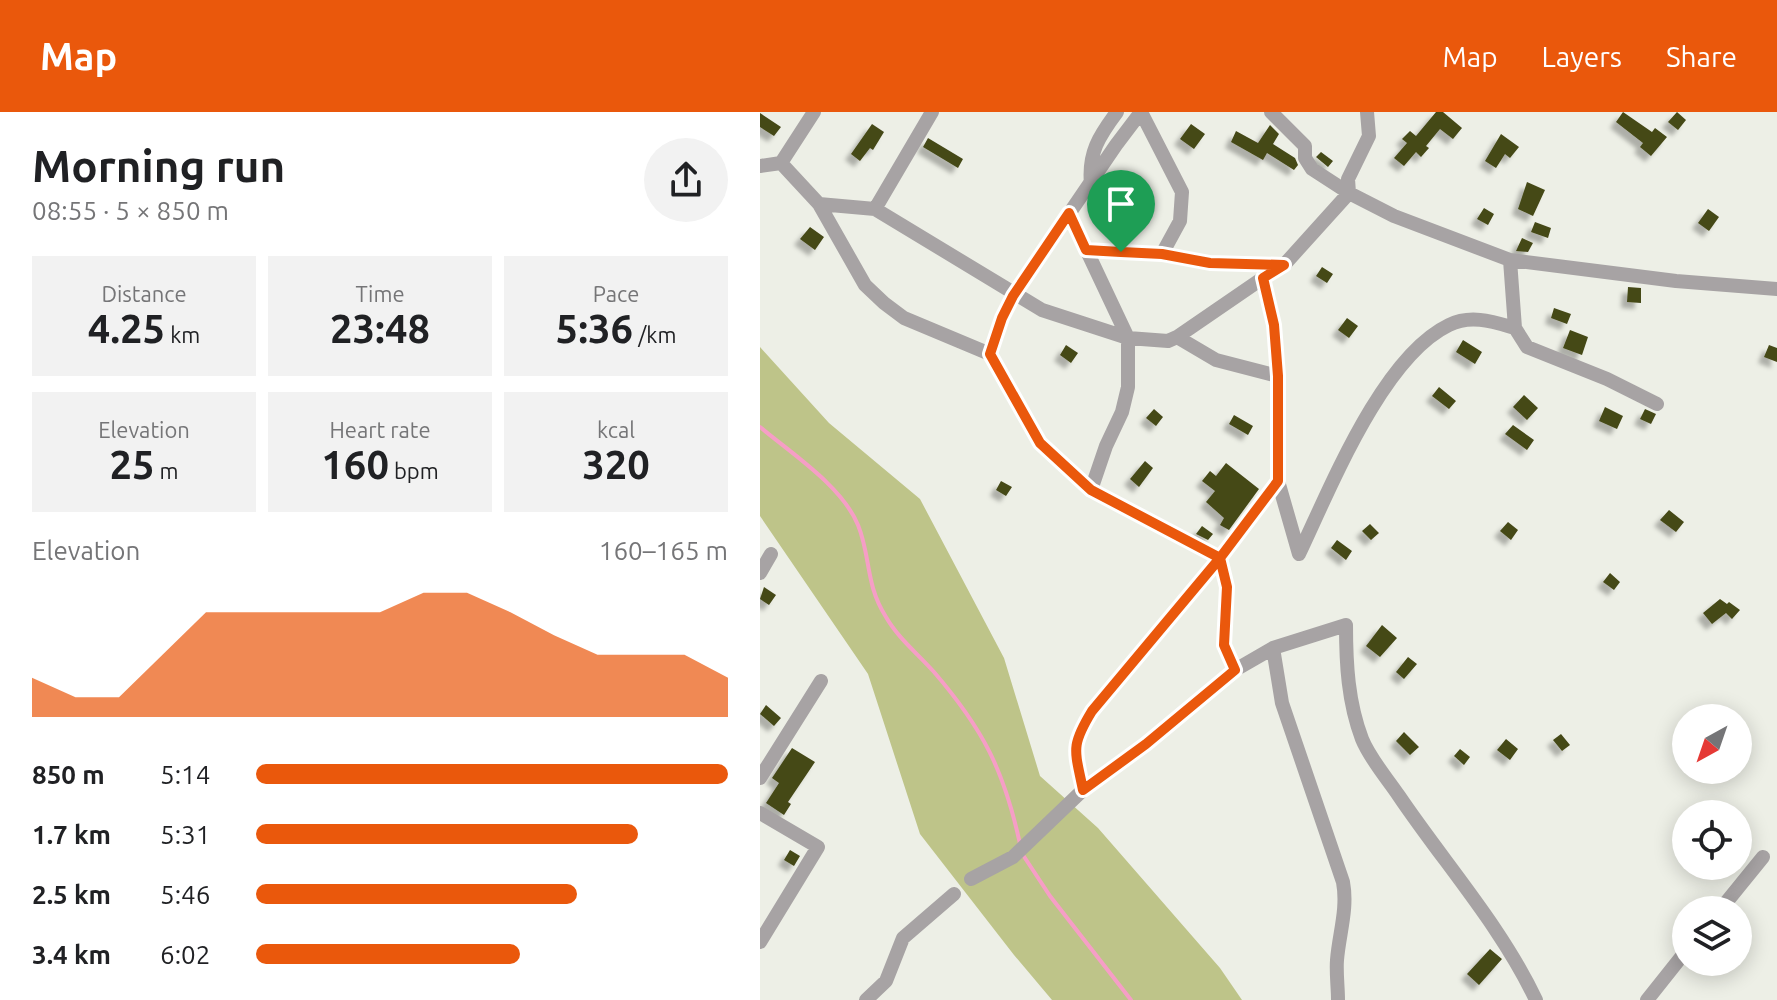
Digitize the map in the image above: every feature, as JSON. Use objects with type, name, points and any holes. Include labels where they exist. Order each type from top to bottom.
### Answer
[{"type":"street","points":[[760,166],[781,163],[814,112]]},
{"type":"street","points":[[875,209],[932,112]]},
{"type":"street","points":[[1091,184],[1089,165],[1099,136],[1117,112]]},
{"type":"street","points":[[990,354],[1013,296],[1141,112],[1182,192],[1180,221],[1162,254]]},
{"type":"street","points":[[1271,112],[1305,146],[1305,158],[1312,169],[1349,193],[1394,216],[1510,260],[1676,281],[1777,289]]},
{"type":"street","points":[[819,204],[875,209],[1013,296],[1042,310],[1128,338],[1168,341],[1284,265],[1349,193],[1348,179],[1369,136],[1367,112]]},
{"type":"street","points":[[781,163],[819,204],[865,285],[904,318],[990,354],[1040,443],[1091,490],[1220,558],[1227,587],[1224,645],[1235,670]]},
{"type":"street","points":[[1069,213],[1128,338],[1128,387],[1122,412],[1091,490]]},
{"type":"street","points":[[1086,250],[1162,254],[1210,263],[1284,265]]},
{"type":"street","points":[[1510,260],[1515,328],[1527,347],[1607,379],[1657,404]]},
{"type":"street","points":[[1263,278],[1274,325],[1278,376],[1278,481],[1299,554],[1358,435],[1388,382],[1408,358],[1457,322],[1487,320],[1515,328]]},
{"type":"street","points":[[1177,337],[1216,360],[1278,376]]},
{"type":"street","points":[[1220,558],[1278,481]]},
{"type":"street","points":[[760,573],[771,554]]},
{"type":"street","points":[[971,879],[1013,857],[1083,790],[1146,744],[1235,670],[1273,648],[1346,625],[1346,669],[1352,708],[1363,743],[1430,842],[1509,948],[1536,1000]]},
{"type":"street","points":[[1273,648],[1282,703],[1343,882],[1343,923],[1337,960],[1338,1000]]},
{"type":"street","points":[[760,778],[821,681]]},
{"type":"street","points":[[760,813],[818,847],[760,942]]},
{"type":"street","points":[[1731,896],[1763,857]]},
{"type":"street","points":[[866,1000],[886,981],[903,938],[954,894]]},
{"type":"street","points":[[1647,1000],[1672,969]]},
{"type":"path","points":[[1083,790],[1074,746],[1081,728],[1220,558]]},
{"type":"green space","points":[[760,347],[829,423],[920,499],[1004,658],[1040,776],[1098,828],[1220,968],[1242,1000],[1052,1000],[920,834],[868,674],[760,516]]},
{"type":"building","points":[[1436,112],[1443,112],[1462,128],[1453,139],[1440,129],[1421,157],[1416,152],[1404,166],[1394,158],[1407,143],[1402,139],[1410,131],[1416,136]]},
{"type":"building","points":[[1623,112],[1652,132],[1655,128],[1667,137],[1651,156],[1640,147],[1643,143],[1616,122]]},
{"type":"building","points":[[1677,112],[1686,120],[1678,130],[1668,122]]},
{"type":"building","points":[[760,113],[781,127],[774,136],[760,127]]},
{"type":"building","points":[[872,124],[884,132],[873,150],[870,148],[860,161],[851,154]]},
{"type":"building","points":[[1191,124],[1205,134],[1194,149],[1180,139]]},
{"type":"building","points":[[1270,125],[1279,134],[1273,144],[1295,158],[1298,165],[1294,170],[1267,153],[1263,160],[1231,142],[1236,131],[1258,143]]},
{"type":"building","points":[[1501,134],[1519,147],[1510,158],[1505,154],[1496,168],[1485,161]]},
{"type":"building","points":[[928,138],[963,159],[958,168],[923,147]]},
{"type":"building","points":[[1321,152],[1333,161],[1328,167],[1316,157]]},
{"type":"building","points":[[1527,182],[1545,190],[1533,216],[1518,209]]},
{"type":"building","points":[[1132,191],[1145,201],[1136,213],[1123,203]]},
{"type":"building","points":[[1105,200],[1122,212],[1114,222],[1098,210]]},
{"type":"building","points":[[1484,208],[1494,214],[1488,225],[1477,219]]},
{"type":"building","points":[[1708,209],[1719,217],[1709,231],[1698,223]]},
{"type":"building","points":[[1535,222],[1551,228],[1548,238],[1531,232]]},
{"type":"building","points":[[810,227],[824,237],[815,250],[800,239]]},
{"type":"building","points":[[1522,238],[1533,243],[1528,252],[1516,251]]},
{"type":"building","points":[[1322,267],[1333,274],[1327,283],[1316,276]]},
{"type":"building","points":[[1628,287],[1641,288],[1641,303],[1627,302]]},
{"type":"building","points":[[1554,308],[1571,314],[1567,324],[1551,318]]},
{"type":"building","points":[[1347,318],[1358,326],[1349,338],[1338,330]]},
{"type":"building","points":[[1570,330],[1588,337],[1582,355],[1563,348]]},
{"type":"building","points":[[1463,340],[1482,352],[1475,364],[1456,352]]},
{"type":"building","points":[[1066,345],[1078,353],[1071,363],[1060,355]]},
{"type":"building","points":[[1769,345],[1777,348],[1777,362],[1764,357]]},
{"type":"building","points":[[1439,387],[1456,401],[1449,409],[1432,396]]},
{"type":"building","points":[[1524,395],[1538,408],[1527,420],[1513,407]]},
{"type":"building","points":[[1605,407],[1623,416],[1617,429],[1599,421]]},
{"type":"building","points":[[1154,409],[1163,417],[1156,426],[1146,418]]},
{"type":"building","points":[[1645,409],[1656,414],[1651,424],[1640,419]]},
{"type":"building","points":[[1234,415],[1253,426],[1248,435],[1229,424]]},
{"type":"building","points":[[1513,425],[1534,440],[1527,450],[1505,434]]},
{"type":"building","points":[[1145,461],[1153,468],[1139,487],[1130,479]]},
{"type":"building","points":[[1226,463],[1259,489],[1229,530],[1220,525],[1224,518],[1206,502],[1215,491],[1202,481],[1210,471],[1216,476]]},
{"type":"building","points":[[1001,481],[1012,487],[1006,496],[996,490]]},
{"type":"building","points":[[1669,510],[1684,522],[1676,532],[1660,520]]},
{"type":"building","points":[[1508,522],[1518,530],[1511,540],[1500,531]]},
{"type":"building","points":[[1370,524],[1379,533],[1371,540],[1362,531]]},
{"type":"building","points":[[1202,526],[1213,534],[1208,540],[1196,534]]},
{"type":"building","points":[[1337,540],[1352,551],[1346,560],[1331,548]]},
{"type":"building","points":[[1610,573],[1620,582],[1614,590],[1603,582]]},
{"type":"building","points":[[764,587],[776,595],[769,605],[760,599]]},
{"type":"building","points":[[1720,599],[1740,610],[1732,619],[1726,613],[1712,624],[1703,613]]},
{"type":"building","points":[[1382,625],[1397,638],[1380,657],[1366,646]]},
{"type":"building","points":[[1408,657],[1417,664],[1404,679],[1396,672]]},
{"type":"building","points":[[766,705],[781,718],[774,726],[760,714]]},
{"type":"building","points":[[1404,732],[1419,747],[1410,755],[1396,741]]},
{"type":"building","points":[[1561,734],[1570,745],[1562,751],[1553,740]]},
{"type":"building","points":[[1506,739],[1518,749],[1510,760],[1497,750]]},
{"type":"building","points":[[792,748],[815,762],[788,802],[791,804],[784,815],[766,803],[779,783],[772,778]]},
{"type":"building","points":[[1460,749],[1470,757],[1464,765],[1454,756]]},
{"type":"building","points":[[790,850],[800,856],[794,866],[784,860]]},
{"type":"building","points":[[1490,949],[1502,959],[1479,985],[1467,974]]},
{"type":"waterway","points":[[760,427],[815,472],[851,511],[862,537],[879,605],[896,632],[934,672],[979,732],[999,772],[1020,844]]},
{"type":"waterway","points":[[1021,852],[1050,896],[1131,1000]]},
{"type":"route","points":[[1121,252],[1086,250],[1069,213],[1013,296],[990,354],[1040,443],[1091,490],[1220,558],[1081,728],[1074,746],[1083,790],[1146,744],[1235,670],[1224,645],[1227,587],[1220,558],[1278,481],[1278,376],[1274,325],[1263,278],[1284,265],[1210,263],[1162,254],[1121,252]]}]
